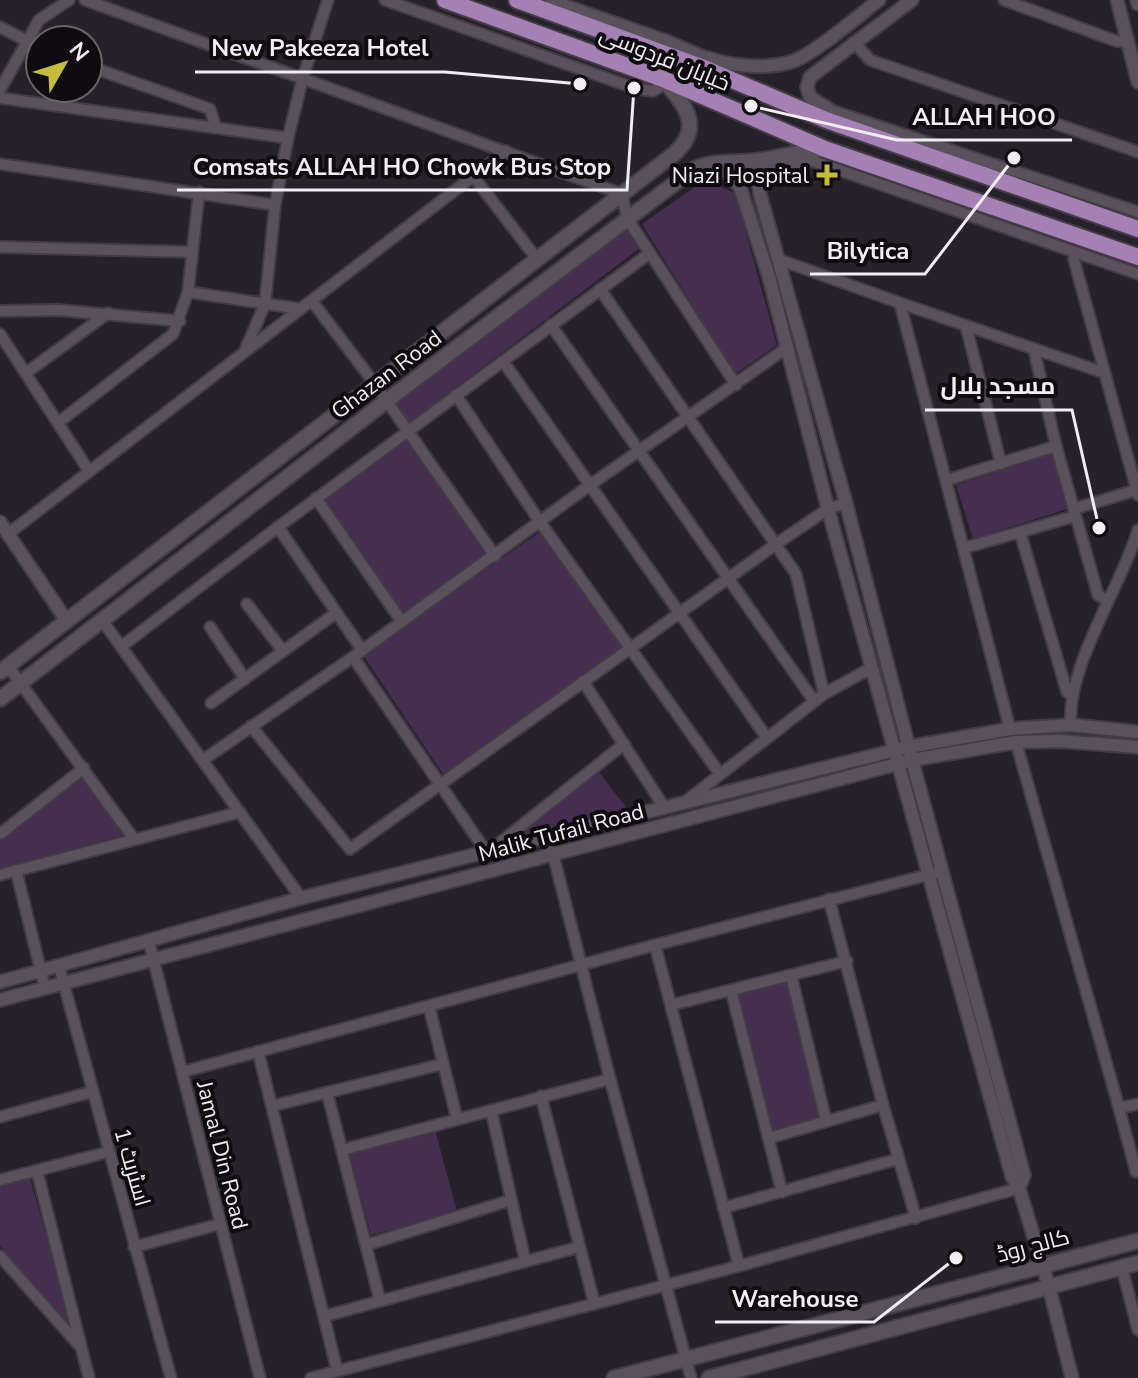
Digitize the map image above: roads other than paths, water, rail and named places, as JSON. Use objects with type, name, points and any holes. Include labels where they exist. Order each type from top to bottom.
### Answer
[{"type":"main road","name":"خیابان فردوسی","points":[[445,0],[663,79],[825,149],[1077,245],[1138,257]]},
{"type":"main road","points":[[456,0],[484,13]]},
{"type":"main road","name":"خیابان فردوسی","points":[[517,0],[706,63],[828,115],[1138,229]]},
{"type":"main road","name":"Ghazan Road","points":[[4,669],[674,154],[688,138],[688,115],[663,79]]},
{"type":"main road","name":"Ghazan Road","points":[[0,699],[691,171],[717,162],[767,165],[798,151],[825,149]]},
{"type":"main road","points":[[1077,245],[1088,234],[1120,241],[1124,234],[1110,220]]},
{"type":"main road","name":"کالج روڈ","points":[[614,1378],[1138,1241]]},
{"type":"main road","name":"کالج روڈ","points":[[713,1378],[1138,1263]]},
{"type":"street","points":[[85,0],[622,194],[627,218],[736,385]]},
{"type":"street","points":[[245,351],[265,304],[275,205],[288,138],[303,77],[328,0]]},
{"type":"street","points":[[385,0],[634,88],[653,91],[663,79]]},
{"type":"street","points":[[551,0],[666,40],[706,63],[745,64],[783,63],[800,58],[879,0]]},
{"type":"street","points":[[912,0],[815,71],[807,83],[810,97],[828,115],[1138,212]]},
{"type":"street","points":[[1004,0],[1116,41],[1128,42]]},
{"type":"street","points":[[1117,0],[1138,82]]},
{"type":"street","points":[[37,24],[66,1]]},
{"type":"street","points":[[0,27],[24,39]]},
{"type":"street","points":[[854,42],[870,60],[1138,152]]},
{"type":"street","points":[[0,90],[24,46]]},
{"type":"street","points":[[104,72],[210,109],[216,128]]},
{"type":"street","points":[[0,98],[288,138]]},
{"type":"street","points":[[8,534],[506,151]]},
{"type":"street","points":[[1019,1188],[1024,1175],[759,186],[767,165],[773,172],[813,161],[1077,245],[1138,274]]},
{"type":"street","points":[[717,162],[736,181],[744,196],[788,347],[828,509],[927,874],[1012,1177],[1019,1188],[1049,1287],[1072,1378]]},
{"type":"street","points":[[0,164],[275,205]]},
{"type":"street","points":[[473,176],[537,259]]},
{"type":"street","points":[[59,422],[173,334],[188,292],[199,192]]},
{"type":"street","points":[[964,548],[1137,492],[1074,260],[1077,245]]},
{"type":"street","points":[[0,247],[191,252]]},
{"type":"street","points":[[122,646],[316,498],[650,253]]},
{"type":"street","points":[[780,260],[1034,350],[1099,371],[1103,369]]},
{"type":"street","points":[[600,289],[796,574],[824,694]]},
{"type":"street","points":[[188,292],[301,309]]},
{"type":"street","points":[[312,301],[375,384],[495,556]]},
{"type":"street","points":[[900,303],[1010,729]]},
{"type":"street","points":[[0,311],[108,313],[180,321]]},
{"type":"street","points":[[26,373],[108,313]]},
{"type":"street","points":[[551,325],[814,701]]},
{"type":"street","points":[[966,326],[1001,464]]},
{"type":"street","points":[[0,334],[89,471]]},
{"type":"street","points":[[203,760],[788,347]]},
{"type":"street","points":[[1034,350],[1056,446],[1098,595],[1108,601]]},
{"type":"street","points":[[503,361],[767,738]]},
{"type":"street","points":[[456,395],[540,522],[720,774]]},
{"type":"street","points":[[947,480],[1056,446]]},
{"type":"street","points":[[316,498],[402,622]]},
{"type":"street","points":[[251,726],[350,849],[776,544],[828,509],[846,503]]},
{"type":"street","points":[[0,522],[66,620]]},
{"type":"street","points":[[278,527],[336,613],[357,653],[487,853],[624,744]]},
{"type":"street","points":[[1071,725],[1072,695],[1138,530]]},
{"type":"street","points":[[1020,532],[1067,692],[1072,695]]},
{"type":"street","points":[[247,604],[283,651]]},
{"type":"street","points":[[211,703],[336,613]]},
{"type":"street","points":[[102,620],[301,898]]},
{"type":"street","points":[[210,627],[245,679]]},
{"type":"street","points":[[686,801],[814,701],[871,668]]},
{"type":"street","points":[[4,669],[20,684],[134,839]]},
{"type":"street","points":[[583,681],[664,807]]},
{"type":"street","name":"Malik Tufail Road","points":[[0,982],[301,898],[549,838],[686,801],[910,754],[1010,729],[1071,725],[1138,732]]},
{"type":"street","name":"Malik Tufail Road","points":[[910,754],[1016,742],[1060,741],[1138,747]]},
{"type":"street","points":[[1016,742],[1136,1172]]},
{"type":"street","name":"Malik Tufail Road","points":[[0,1000],[554,855],[895,757]]},
{"type":"street","points":[[0,834],[84,768]]},
{"type":"street","points":[[0,875],[240,812]]},
{"type":"street","points":[[549,838],[691,1378]]},
{"type":"street","points":[[16,870],[45,988]]},
{"type":"street","points":[[182,1072],[943,871]]},
{"type":"street","points":[[829,899],[916,1218]]},
{"type":"street","name":"Jamal Din Road","points":[[149,942],[260,1378]]},
{"type":"street","points":[[655,945],[739,1266]]},
{"type":"street","points":[[671,1005],[847,961]]},
{"type":"street","name":"اسٹریٹ 1","points":[[59,966],[171,1378]]},
{"type":"street","points":[[791,975],[826,1121]]},
{"type":"street","points":[[731,990],[782,1192]]},
{"type":"street","points":[[429,1006],[457,1119]]},
{"type":"street","points":[[258,1051],[337,1370]]},
{"type":"street","points":[[272,1106],[443,1064]]},
{"type":"street","points":[[342,1150],[610,1079]]},
{"type":"street","points":[[0,1117],[91,1092]]},
{"type":"street","points":[[327,1092],[380,1301]]},
{"type":"street","points":[[541,1096],[594,1302]]},
{"type":"street","points":[[1119,1108],[1138,1104]]},
{"type":"street","points":[[769,1138],[883,1105]]},
{"type":"street","points":[[491,1110],[525,1260]]},
{"type":"street","points":[[0,1180],[108,1152]]},
{"type":"street","points":[[723,1208],[898,1159]]},
{"type":"street","points":[[37,1171],[89,1378]]},
{"type":"street","points":[[311,1378],[739,1266],[1019,1188]]},
{"type":"street","points":[[366,1245],[511,1200]]},
{"type":"street","points":[[134,1247],[220,1224]]},
{"type":"street","points":[[325,1316],[579,1247]]},
{"type":"street","points":[[0,1256],[80,1346]]},
{"type":"street","points":[[1122,1268],[1138,1330]]},
{"type":"place","name":"New Pakeeza Hotel","points":[[580,84]]},
{"type":"place","name":"Comsats ALLAH HO Chowk Bus Stop","points":[[634,88]]},
{"type":"place","name":"ALLAH HOO","points":[[751,106]]},
{"type":"place","name":"Bilytica","points":[[1014,158]]},
{"type":"place","name":"Niazi Hospital","points":[[827,175]]},
{"type":"place","name":"مسجد بلال","points":[[1099,528]]},
{"type":"place","name":"Warehouse","points":[[956,1258]]}]
